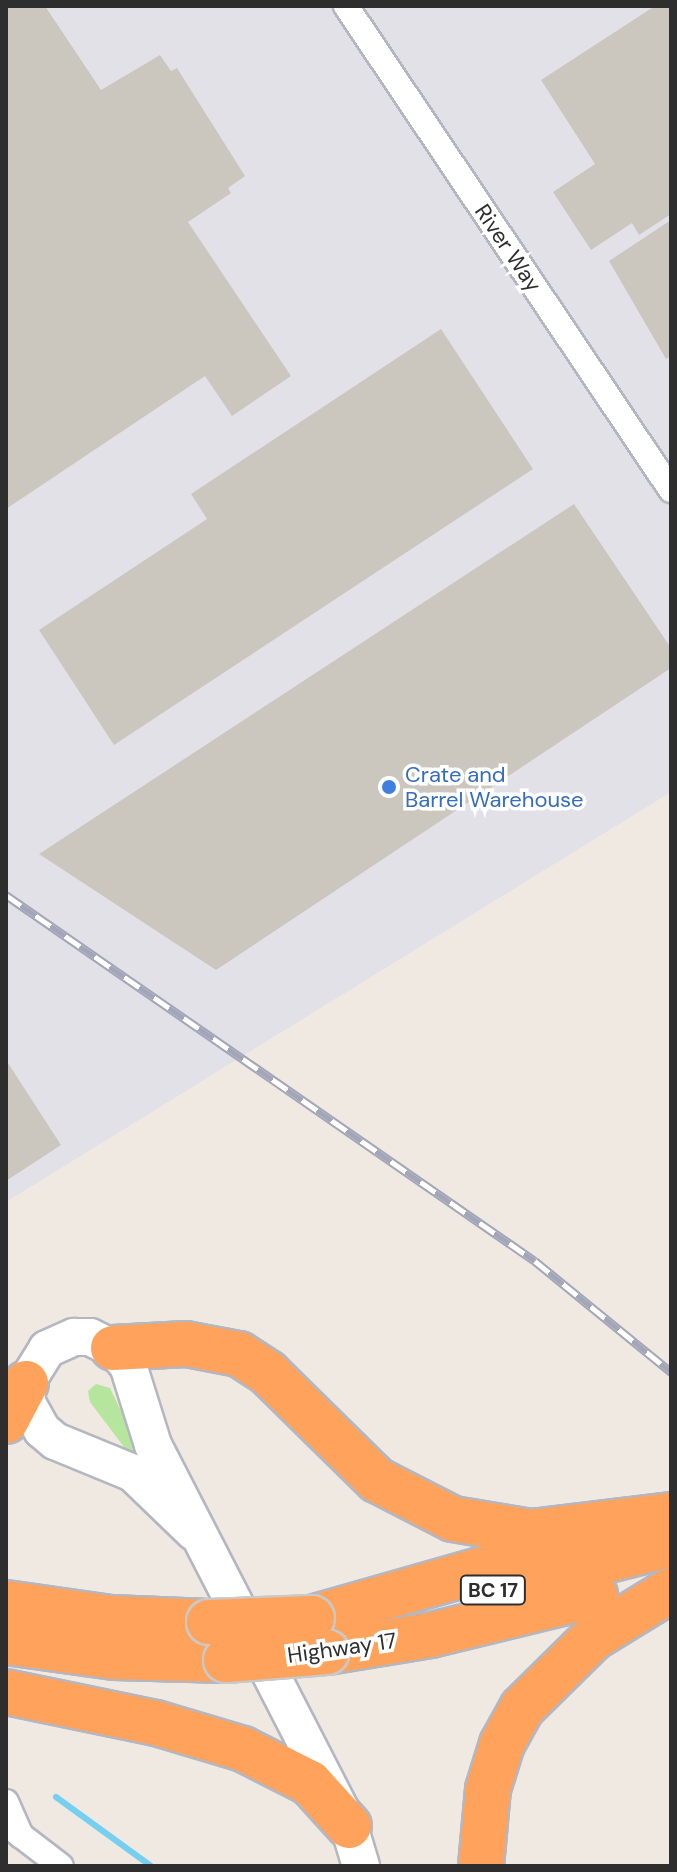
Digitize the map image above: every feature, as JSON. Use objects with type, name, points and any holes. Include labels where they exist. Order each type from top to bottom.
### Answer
[{"type":"highway","points":[[113,1348],[186,1344],[239,1354],[268,1373],[377,1480],[465,1523],[531,1532],[670,1515]]},
{"type":"highway","points":[[6,1421],[26,1383]]},
{"type":"highway","points":[[320,1635],[670,1515]]},
{"type":"highway","name":"Highway 17","points":[[320,1635],[671,1544]]},
{"type":"highway","name":"Highway 17","points":[[6,1642],[114,1657],[218,1641],[320,1635],[431,1635],[671,1574]]},
{"type":"highway","points":[[481,1866],[488,1789],[502,1744],[522,1708],[593,1638],[671,1590]]},
{"type":"highway","name":"Highway 17","points":[[6,1603],[111,1618],[218,1641]]},
{"type":"highway","points":[[6,1692],[156,1723],[243,1749],[310,1783],[355,1846]]},
{"type":"main road","points":[[194,1532],[133,1473],[47,1436],[30,1412],[26,1383],[42,1353],[59,1341],[90,1337],[113,1348],[133,1373],[146,1429],[194,1532],[355,1846],[380,1866]]},
{"type":"street","name":"River Way","points":[[346,6],[671,490]]},
{"type":"street","points":[[6,1802],[14,1830],[61,1866]]},
{"type":"shaded area","points":[[6,6],[671,6],[671,792],[6,1202]]},
{"type":"green space","points":[[96,1384],[110,1388],[143,1457],[136,1459],[127,1451],[90,1402],[88,1391]]},
{"type":"building","points":[[6,6],[45,6],[101,90],[160,55],[171,71],[177,68],[245,176],[228,188],[231,193],[188,222],[291,376],[232,416],[205,376],[6,509]]},
{"type":"building","points":[[655,6],[671,6],[671,214],[639,235],[632,223],[591,250],[553,192],[595,164],[541,80]]},
{"type":"building","points":[[671,220],[671,356],[666,359],[609,261]]},
{"type":"building","points":[[441,329],[533,469],[114,745],[39,630],[207,519],[191,494]]},
{"type":"building","points":[[574,504],[671,648],[671,668],[216,970],[39,854]]},
{"type":"building","points":[[6,1060],[61,1145],[6,1181]]},
{"type":"waterway","points":[[56,1797],[151,1866]]},
{"type":"railway","points":[[6,895],[535,1261],[671,1372]]},
{"type":"place","name":"Crate and Barrel Warehouse","points":[[389,787]]}]
